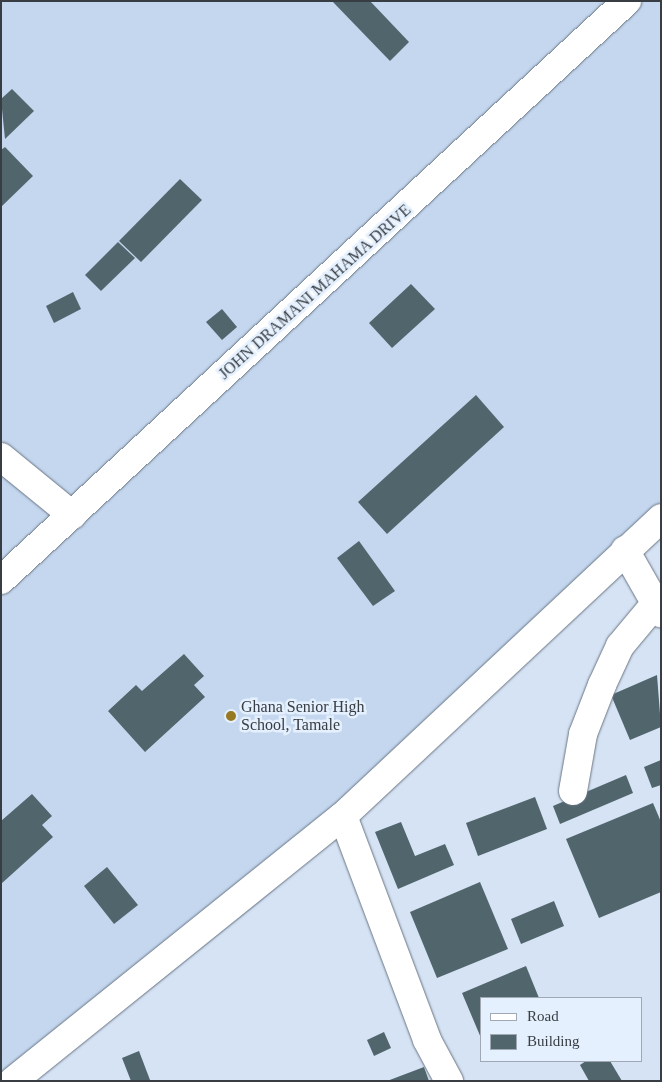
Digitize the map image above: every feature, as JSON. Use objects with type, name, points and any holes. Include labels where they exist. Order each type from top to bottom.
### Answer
[{"type":"street","name":"JOHN DRAMANI MAHAMA DRIVE","points":[[1,580],[627,1]]},
{"type":"street","points":[[1,457],[72,515]]},
{"type":"street","points":[[12,1081],[343,816],[661,518]]},
{"type":"street","points":[[573,791],[583,734],[620,646],[658,609],[626,550]]},
{"type":"street","points":[[343,816],[427,1040],[449,1081]]},
{"type":"shaded area","name":"Ghana Senior High School, Tamale","points":[[1,1],[661,1],[661,533],[263,900],[35,1081],[1,1081]]},
{"type":"building","points":[[332,1],[370,1],[409,42],[390,61]]},
{"type":"building","points":[[12,89],[34,111],[5,139],[1,99]]},
{"type":"building","points":[[5,147],[33,176],[1,207],[1,150]]},
{"type":"building","points":[[180,179],[202,200],[141,262],[119,241]]},
{"type":"building","points":[[118,242],[135,258],[101,291],[85,275]]},
{"type":"building","points":[[411,284],[435,309],[392,348],[369,323]]},
{"type":"building","points":[[73,292],[81,309],[54,323],[46,306]]},
{"type":"building","points":[[222,309],[237,327],[222,340],[206,322]]},
{"type":"building","points":[[476,395],[504,427],[387,534],[358,502]]},
{"type":"building","points":[[359,541],[395,591],[373,606],[337,558]]},
{"type":"building","points":[[184,654],[204,676],[194,685],[205,697],[145,752],[108,711],[136,685],[142,691]]},
{"type":"building","points":[[657,675],[661,727],[630,740],[611,695]]},
{"type":"building","points":[[661,760],[661,785],[652,788],[644,767]]},
{"type":"building","points":[[626,775],[633,793],[560,824],[553,806]]},
{"type":"building","points":[[32,794],[52,816],[42,825],[53,837],[1,884],[1,821]]},
{"type":"building","points":[[535,797],[547,829],[478,856],[466,823]]},
{"type":"building","points":[[653,803],[661,822],[661,892],[599,918],[566,839]]},
{"type":"building","points":[[401,822],[415,856],[445,844],[454,865],[398,889],[375,832]]},
{"type":"building","points":[[107,867],[138,905],[114,924],[84,886]]},
{"type":"building","points":[[480,882],[508,949],[437,978],[410,912]]},
{"type":"building","points":[[554,901],[564,926],[521,944],[511,919]]},
{"type":"building","points":[[526,966],[539,997],[480,997],[480,1036],[462,993]]},
{"type":"building","points":[[384,1032],[391,1048],[374,1056],[367,1040]]},
{"type":"building","points":[[139,1051],[150,1080],[148,1081],[131,1081],[122,1058]]},
{"type":"building","points":[[584,1062],[611,1062],[622,1081],[589,1081],[580,1065]]},
{"type":"building","points":[[424,1067],[429,1081],[387,1081]]},
{"type":"place","name":"Ghana Senior High School, Tamale","points":[[231,716]]}]
